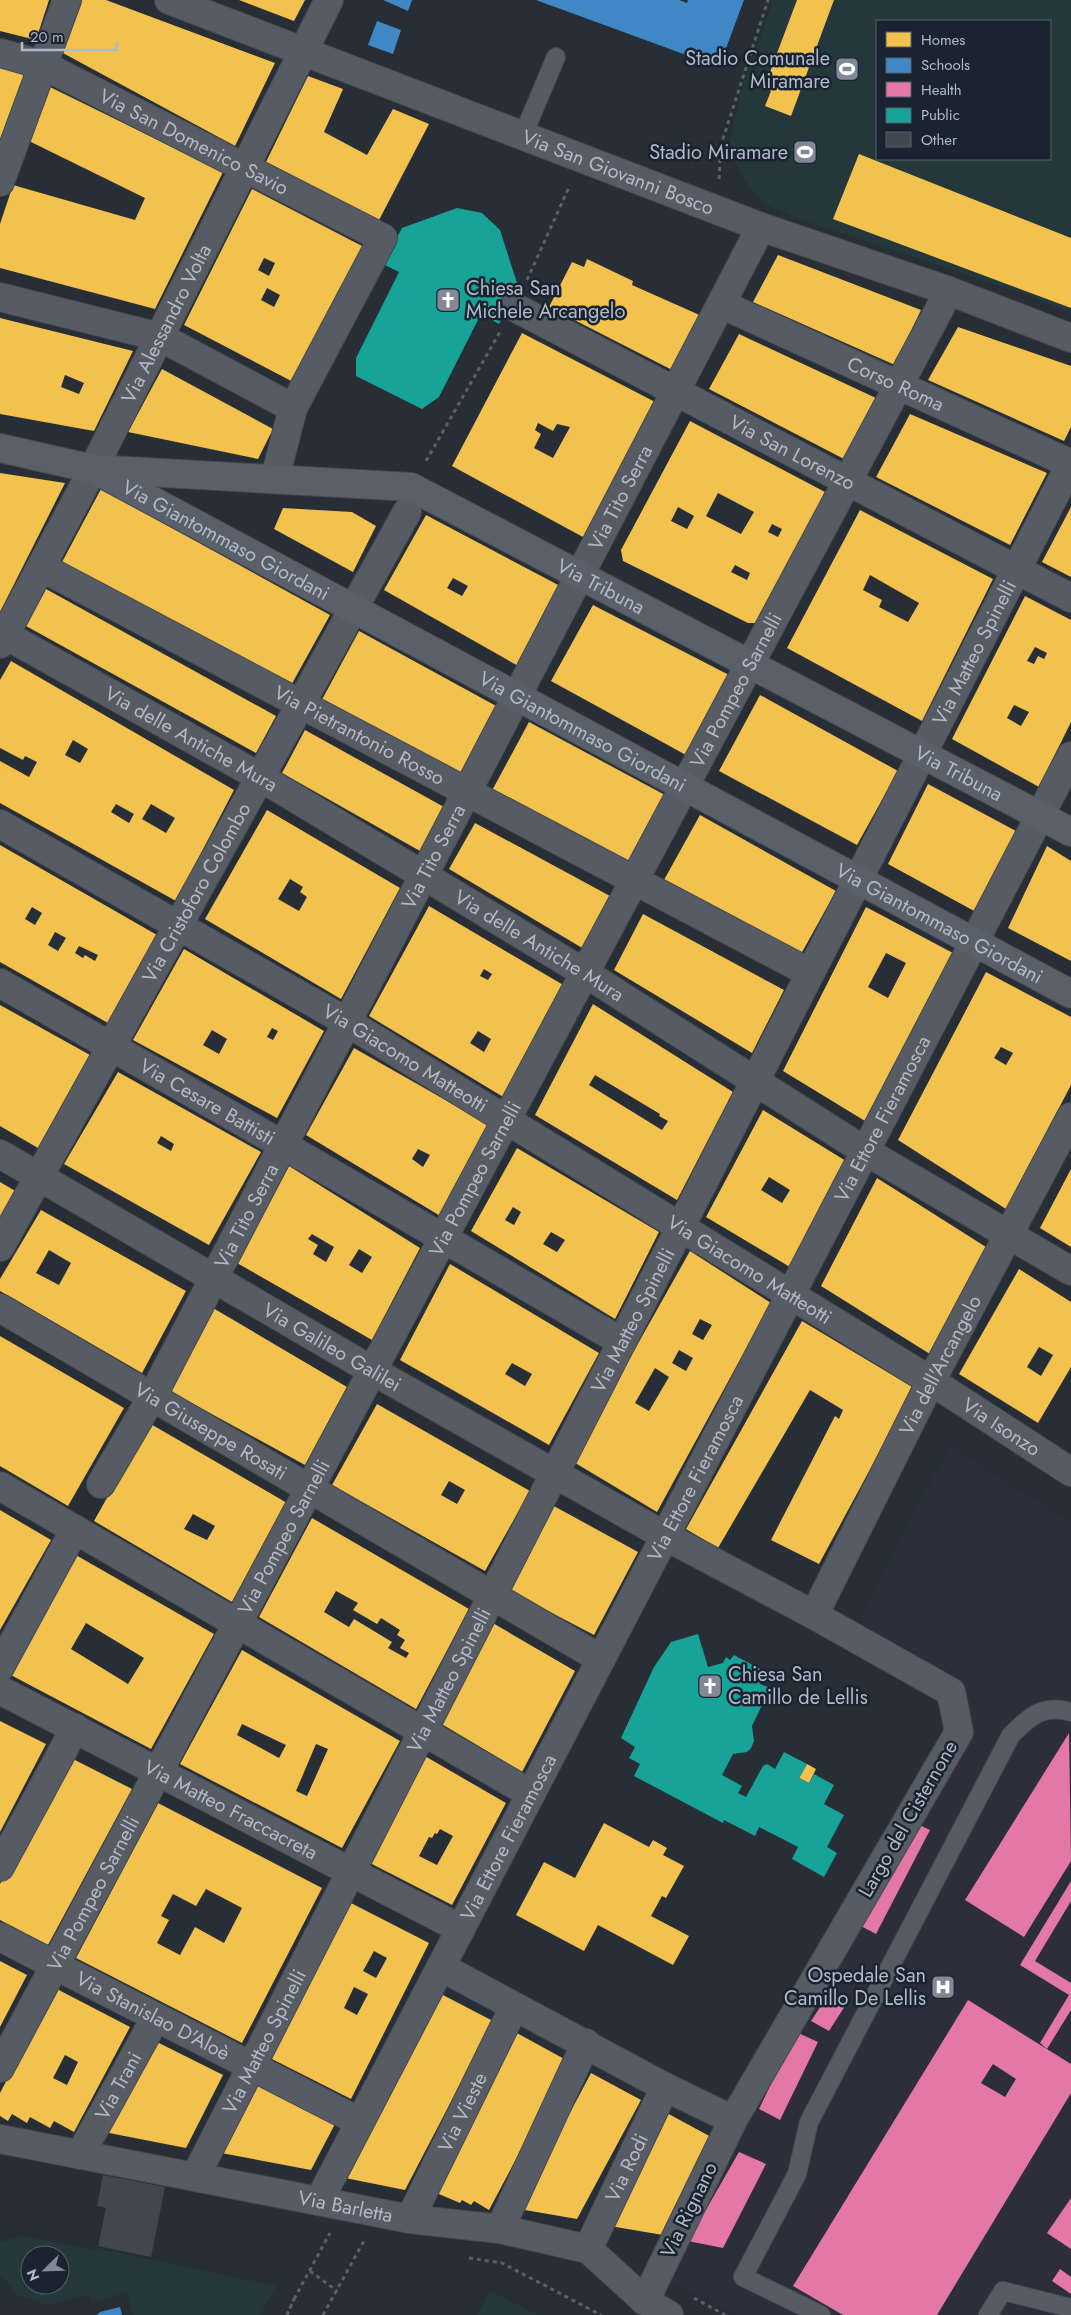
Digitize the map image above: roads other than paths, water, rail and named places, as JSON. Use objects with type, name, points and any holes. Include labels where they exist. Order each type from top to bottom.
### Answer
[{"type":"main road","points":[[0,448],[93,469]]},
{"type":"main road","name":"Via Tribuna","points":[[93,469],[275,478],[409,499],[580,575],[1071,832]]},
{"type":"main road","name":"Via Giantommaso Giordani","points":[[93,469],[1071,994]]},
{"type":"street","points":[[0,182],[67,0]]},
{"type":"street","name":"Via San Giovanni Bosco","points":[[169,0],[761,227],[949,291],[1071,338]]},
{"type":"street","name":"Via Alessandro Volta","points":[[2,637],[93,469],[328,0]]},
{"type":"street","name":"Via San Domenico Savio","points":[[0,53],[43,65],[383,238],[294,408]]},
{"type":"street","name":"Via Tito Serra","points":[[101,1484],[152,1397],[761,227]]},
{"type":"street","name":"Via Pompeo Sarnelli","points":[[0,2068],[949,291]]},
{"type":"street","points":[[0,297],[160,337],[294,408],[275,478]]},
{"type":"street","name":"Via San Lorenzo","points":[[517,302],[676,391],[1071,598]]},
{"type":"street","name":"Corso Roma","points":[[721,304],[1071,464]]},
{"type":"street","name":"Via Matteo Spinelli","points":[[195,2177],[1071,464]]},
{"type":"street","name":"Via Cristoforo Colombo","points":[[0,1247],[353,609],[409,499]]},
{"type":"street","name":"Via Pietrantonio Rosso","points":[[41,567],[810,973]]},
{"type":"street","name":"Via delle Antiche Mura","points":[[2,637],[260,778],[585,973],[865,1151],[1071,1271]]},
{"type":"street","name":"Via Ettore Fieramosca","points":[[332,2204],[360,2122],[1071,756]]},
{"type":"street","name":"Via Giacomo Matteotti","points":[[0,824],[177,927],[347,1022],[931,1381]]},
{"type":"street","name":"Via Cesare Battisti","points":[[0,984],[283,1144],[442,1239],[622,1342]]},
{"type":"street","name":"Via dell'Arcangelo","points":[[814,1615],[931,1381],[1071,1117]]},
{"type":"street","name":"Via Galileo Galilei","points":[[0,1154],[373,1371],[555,1472],[665,1536]]},
{"type":"street","name":"Via Giuseppe Rosati","points":[[0,1308],[601,1659]]},
{"type":"street","name":"Via Isonzo","points":[[931,1381],[1071,1472]]},
{"type":"street","points":[[0,1486],[531,1794]]},
{"type":"street","points":[[0,1667],[75,1529]]},
{"type":"street","name":"Largo del Cisternone","points":[[665,1536],[814,1615],[951,1692],[959,1732],[733,2120]]},
{"type":"street","name":"Via Matteo Fraccacreta","points":[[0,1690],[461,1929]]},
{"type":"street","points":[[0,1867],[74,1728]]},
{"type":"street","name":"Via Stanislao D'Aloè","points":[[0,1937],[360,2122]]},
{"type":"street","points":[[441,1967],[665,2087],[733,2120]]},
{"type":"street","name":"Via Vieste","points":[[410,2219],[514,2007]]},
{"type":"street","name":"Via Trani","points":[[80,2155],[156,2016]]},
{"type":"street","points":[[500,2229],[586,2043]]},
{"type":"street","name":"Via Rodi","points":[[588,2249],[665,2087]]},
{"type":"street","name":"Via Rignano","points":[[645,2301],[733,2120]]},
{"type":"street","name":"Via Barletta","points":[[0,2140],[410,2219],[500,2229],[588,2249],[645,2301],[670,2315]]},
{"type":"lane","points":[[523,135],[556,57]]},
{"type":"lane","points":[[821,2315],[743,2277],[797,2174],[809,2122],[1011,1734],[1030,1716],[1056,1708],[1071,1712]]},
{"type":"lane","points":[[988,2315],[1003,2290],[1071,2308]]},
{"type":"place","name":"Stadio Comunale Miramare","points":[[847,69]]},
{"type":"place","name":"Stadio Miramare","points":[[805,152]]},
{"type":"place","name":"Chiesa San Michele Arcangelo","points":[[448,300]]},
{"type":"place","name":"Chiesa San Camillo de Lellis","points":[[710,1686]]},
{"type":"place","name":"Ospedale San Camillo De Lellis","points":[[943,1987]]}]
